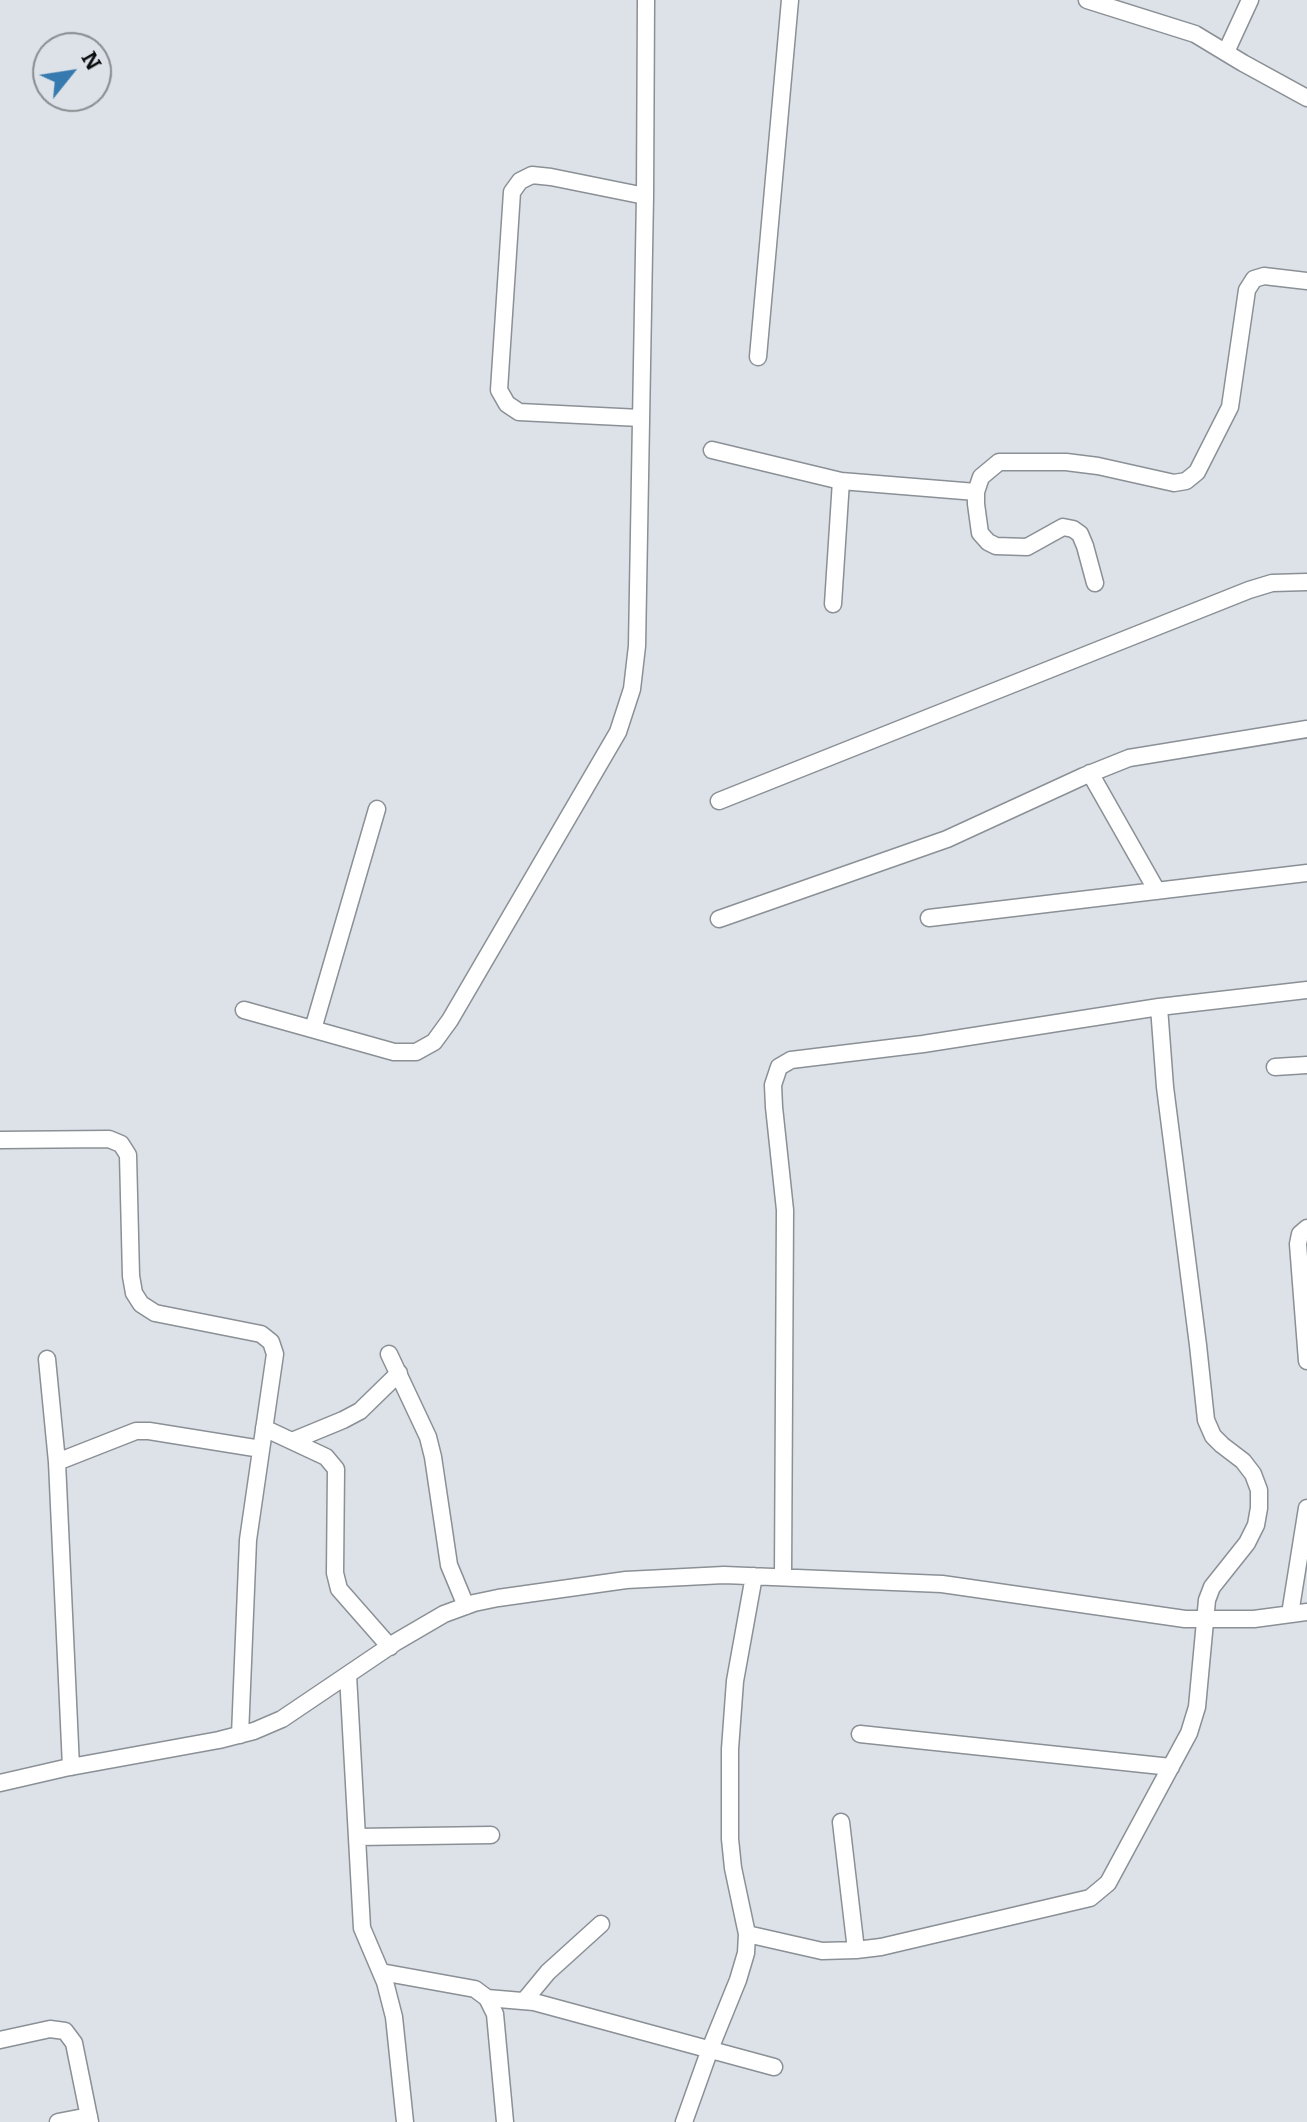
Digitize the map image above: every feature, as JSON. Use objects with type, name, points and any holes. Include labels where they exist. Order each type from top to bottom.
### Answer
[{"type":"street","points":[[244,1010],[394,1052],[416,1052],[434,1042],[450,1020],[618,732],[632,689],[637,646],[646,0]]},
{"type":"street","points":[[758,357],[790,0]]},
{"type":"street","points":[[1087,0],[1195,34],[1307,98]]},
{"type":"street","points":[[1226,52],[1250,0]]},
{"type":"street","points":[[640,418],[519,412],[507,404],[499,390],[512,192],[520,181],[532,175],[551,177],[645,196]]},
{"type":"street","points":[[1095,583],[1085,546],[1080,534],[1073,529],[1063,527],[1027,547],[996,546],[988,542],[980,533],[976,492],[981,477],[999,462],[1066,462],[1174,483],[1186,481],[1197,472],[1230,407],[1247,290],[1254,279],[1264,276],[1307,281]]},
{"type":"street","points":[[712,450],[841,481],[976,492]]},
{"type":"street","points":[[833,604],[841,481]]},
{"type":"street","points":[[719,801],[1249,590],[1272,583],[1307,582]]},
{"type":"street","points":[[719,919],[947,839],[1129,758],[1307,729]]},
{"type":"street","points":[[1090,773],[1157,891]]},
{"type":"street","points":[[313,1029],[377,809]]},
{"type":"street","points":[[929,918],[1307,873]]},
{"type":"street","points":[[783,1577],[785,1210],[773,1085],[779,1067],[791,1060],[923,1044],[1159,1007],[1307,990]]},
{"type":"street","points":[[747,1934],[822,1951],[856,1950],[881,1947],[1090,1898],[1108,1883],[1189,1733],[1197,1707],[1207,1600],[1212,1587],[1247,1543],[1256,1525],[1259,1490],[1253,1474],[1213,1436],[1206,1420],[1165,1087],[1159,1007]]},
{"type":"street","points":[[1275,1067],[1307,1065]]},
{"type":"street","points":[[0,1140],[109,1139],[121,1144],[128,1155],[131,1276],[134,1293],[141,1304],[155,1313],[261,1334],[271,1342],[275,1354],[248,1540],[240,1735]]},
{"type":"street","points":[[1307,1228],[1300,1234],[1298,1244],[1304,1282],[1307,1361]]},
{"type":"street","points":[[389,1354],[428,1437],[449,1565],[466,1606]]},
{"type":"street","points":[[47,1359],[57,1462],[71,1767]]},
{"type":"street","points":[[292,1441],[360,1411],[399,1373]]},
{"type":"street","points":[[264,1428],[326,1457],[336,1469],[335,1573],[339,1589],[390,1647]]},
{"type":"street","points":[[57,1462],[136,1431],[261,1449]]},
{"type":"street","points":[[0,1783],[254,1731],[282,1719],[444,1614],[498,1598],[626,1580],[724,1575],[942,1584],[1185,1619],[1254,1619],[1298,1613],[1307,1508]]},
{"type":"street","points":[[684,2122],[746,1953],[747,1934],[730,1839],[730,1749],[735,1681],[754,1576]]},
{"type":"street","points":[[348,1675],[362,1928],[385,1982],[394,2017],[405,2122]]},
{"type":"street","points":[[860,1734],[1171,1767]]},
{"type":"street","points":[[841,1822],[856,1950]]},
{"type":"street","points":[[357,1837],[491,1835]]},
{"type":"street","points":[[524,2001],[548,1972],[601,1924]]},
{"type":"street","points":[[381,1972],[475,1989],[487,1998],[495,2014],[505,2122]]},
{"type":"street","points":[[487,1998],[524,2001],[774,2067]]},
{"type":"street","points":[[0,2040],[50,2029],[65,2031],[74,2043],[89,2119],[58,2122]]}]
